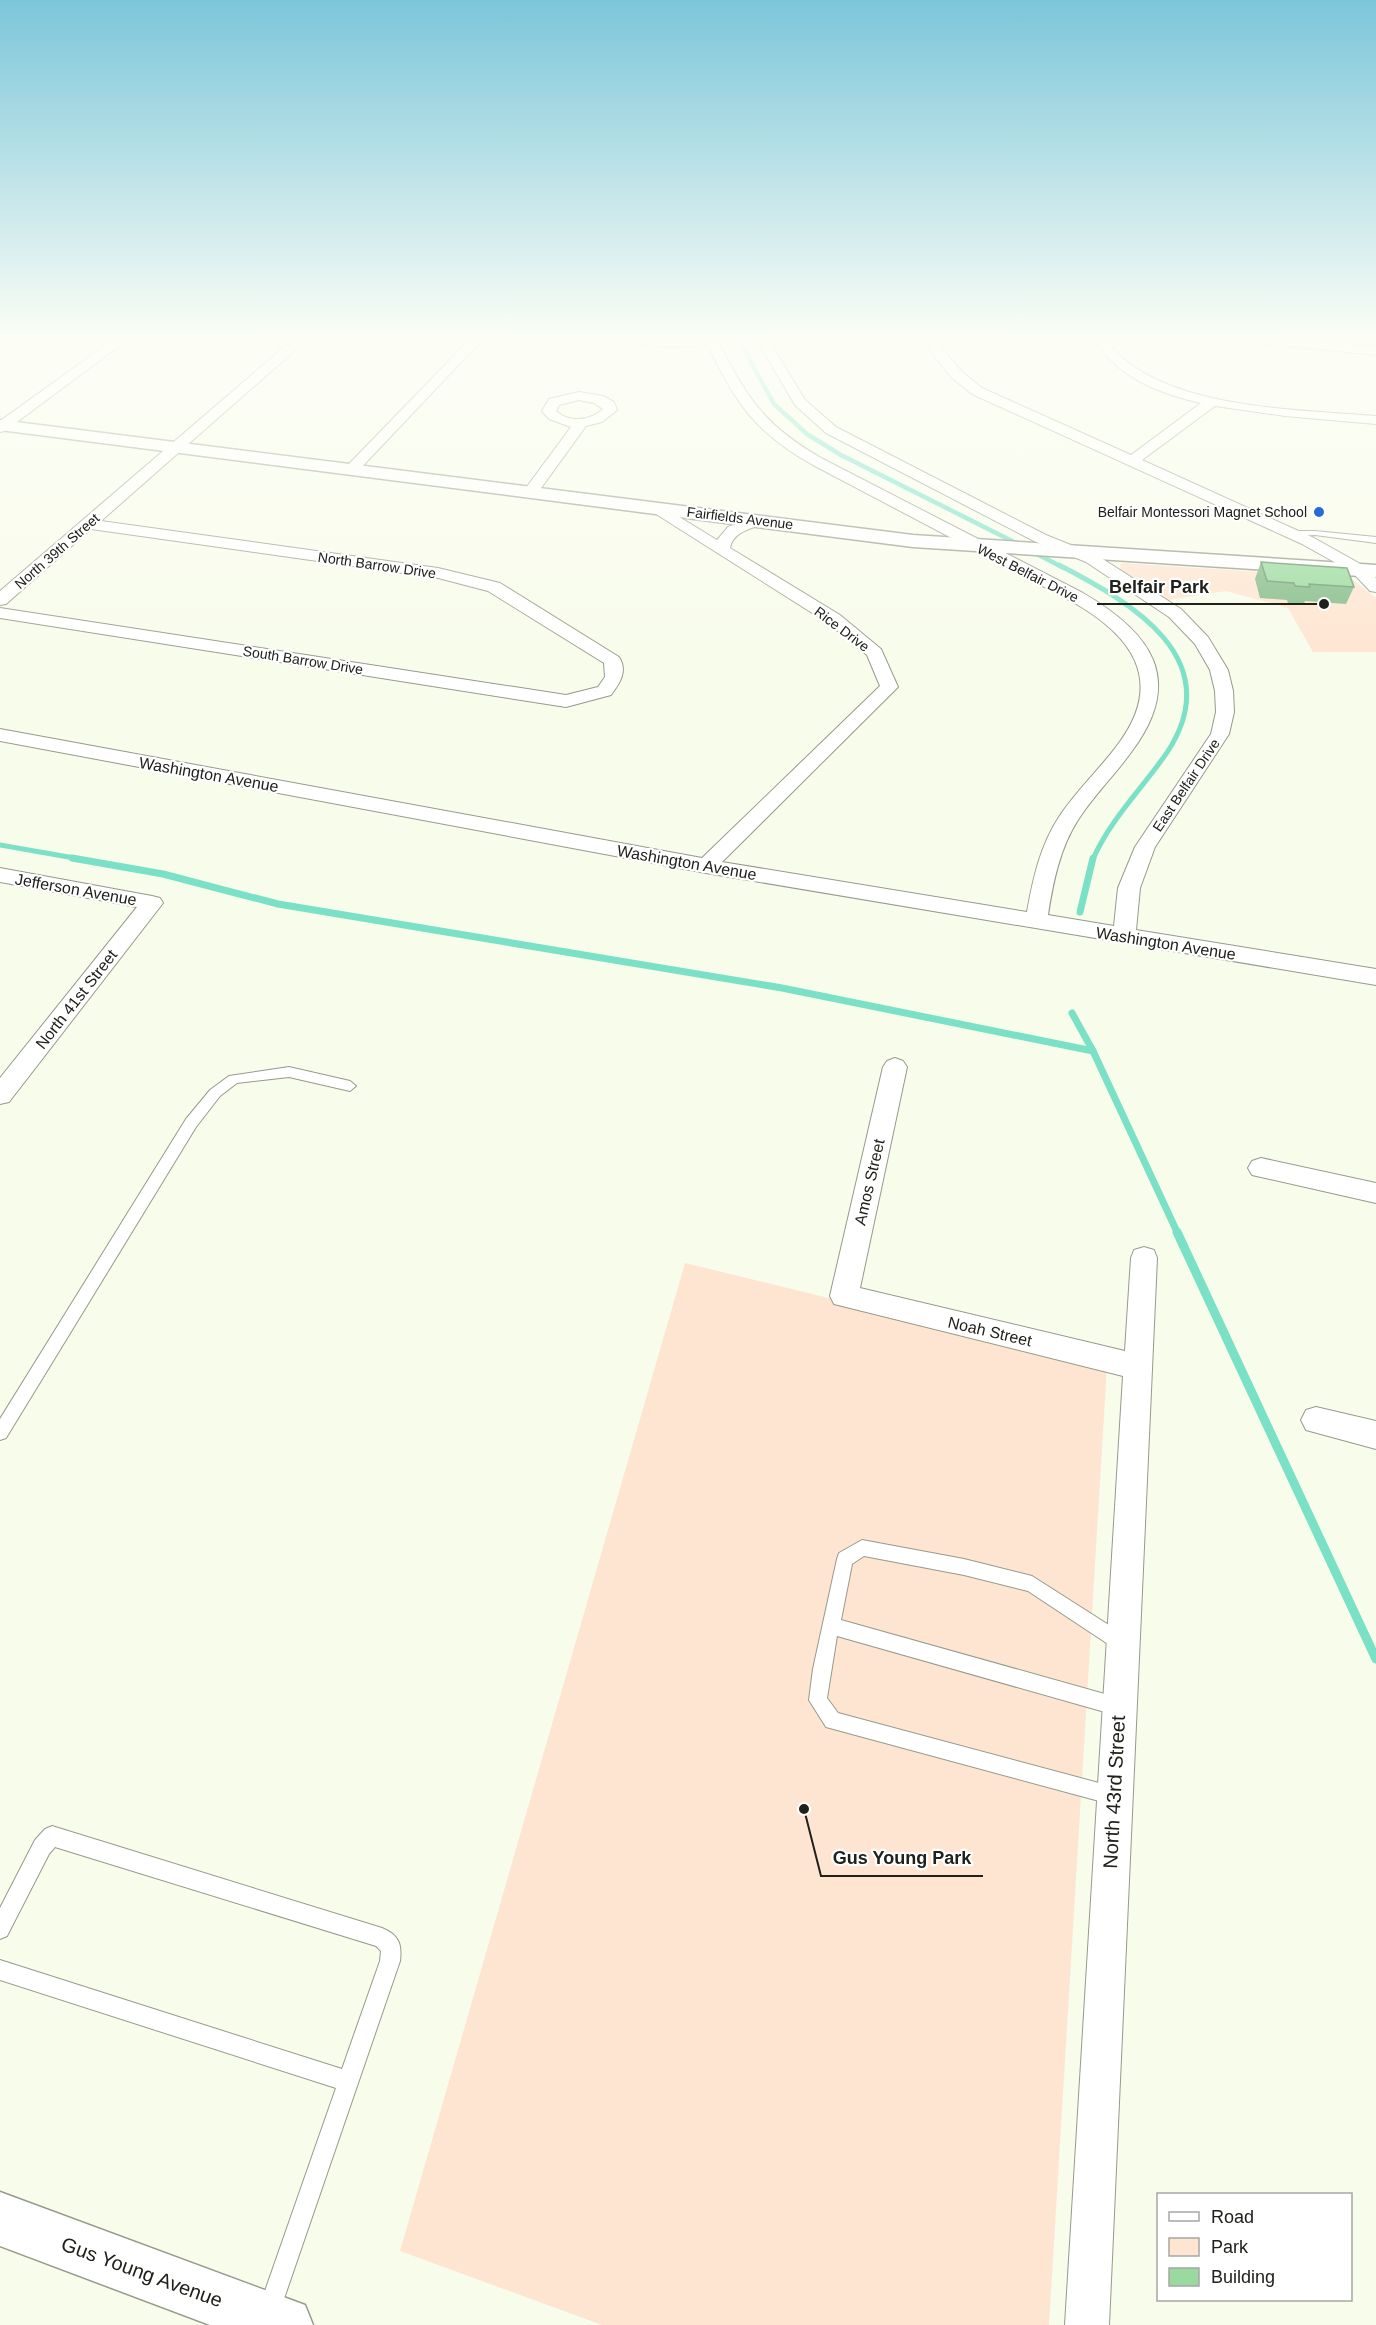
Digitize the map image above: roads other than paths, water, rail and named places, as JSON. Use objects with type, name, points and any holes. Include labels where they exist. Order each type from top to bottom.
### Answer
[{"type":"street","name":"Fairfields Avenue","points":[[174,446],[758,521],[985,547],[1367,570]]},
{"type":"street","name":"North 39th Street","points":[[0,600],[178,446]]},
{"type":"street","points":[[352,469],[375,446]]},
{"type":"street","points":[[531,492],[565,446]]},
{"type":"street","name":"West Belfair Drive","points":[[793,446],[810,457],[985,547],[1087,603],[1115,622],[1129,635],[1147,665],[1150,684],[1149,702],[1140,724],[1068,818],[1047,865],[1036,922]]},
{"type":"street","name":"East Belfair Drive","points":[[861,446],[1064,551],[1092,559],[1152,596],[1180,618],[1209,650],[1219,670],[1224,691],[1225,712],[1220,734],[1156,829],[1136,867],[1130,888],[1124,937]]},
{"type":"street","points":[[1098,446],[1294,534],[1367,570],[1376,587]]},
{"type":"street","points":[[1132,461],[1153,446]]},
{"type":"street","name":"Rice Drive","points":[[653,507],[834,619],[875,653],[889,687],[706,866]]},
{"type":"street","points":[[722,550],[724,539],[733,530],[758,521]]},
{"type":"street","name":"North Barrow Drive","points":[[89,524],[438,573],[494,587],[613,661],[614,677],[605,691]]},
{"type":"street","name":"South Barrow Drive","points":[[0,613],[566,701],[605,691]]},
{"type":"street","name":"Washington Avenue","points":[[0,735],[706,866],[1376,977]]},
{"type":"street","name":"Jefferson Avenue","points":[[0,875],[152,903]]},
{"type":"street","name":"North 41st Street","points":[[0,1095],[152,903]]},
{"type":"street","name":"Amos Street","points":[[844,1296],[895,1068]]},
{"type":"street","points":[[1261,1168],[1376,1193]]},
{"type":"street","name":"North 43rd Street","points":[[1087,2325],[1143,1258]]},
{"type":"street","name":"Noah Street","points":[[844,1296],[1136,1366]]},
{"type":"street","points":[[1316,1420],[1376,1436]]},
{"type":"street","name":"Gus Young Avenue","points":[[0,2219],[275,2322]]},
{"type":"lane","points":[[1294,534],[1315,533],[1376,540]]},
{"type":"lane","points":[[0,1433],[191,1123],[215,1093],[234,1079],[289,1072],[350,1086]]},
{"type":"lane","points":[[1114,1796],[832,1721],[819,1700],[822,1669],[845,1559],[862,1548],[964,1567],[1032,1584],[1122,1644]]},
{"type":"lane","points":[[831,1626],[1119,1707]]},
{"type":"lane","points":[[0,1929],[42,1847],[52,1836],[382,1938],[392,1947],[390,1962],[348,2081],[275,2322]]},
{"type":"lane","points":[[0,1970],[348,2081]]},
{"type":"waterway","points":[[826,446],[1020,545]]},
{"type":"waterway","points":[[1033,552],[1062,567]]},
{"type":"waterway","points":[[1059,565],[1115,597],[1141,616],[1163,637],[1179,661],[1186,688],[1183,718],[1168,751],[1118,817],[1093,859]]},
{"type":"waterway","points":[[0,845],[80,859]]},
{"type":"waterway","points":[[72,858],[163,874],[278,904],[782,988],[1093,1051]]},
{"type":"waterway","points":[[1080,912],[1093,858]]},
{"type":"waterway","points":[[1072,1013],[1093,1051]]},
{"type":"waterway","points":[[1093,1051],[1178,1234]]},
{"type":"waterway","points":[[1177,1232],[1376,1659]]},
{"type":"place","name":"Belfair Montessori Magnet School","points":[[1319,512]]},
{"type":"place","name":"Belfair Park","points":[[1324,604]]},
{"type":"place","name":"Gus Young Park","points":[[804,1809]]}]
